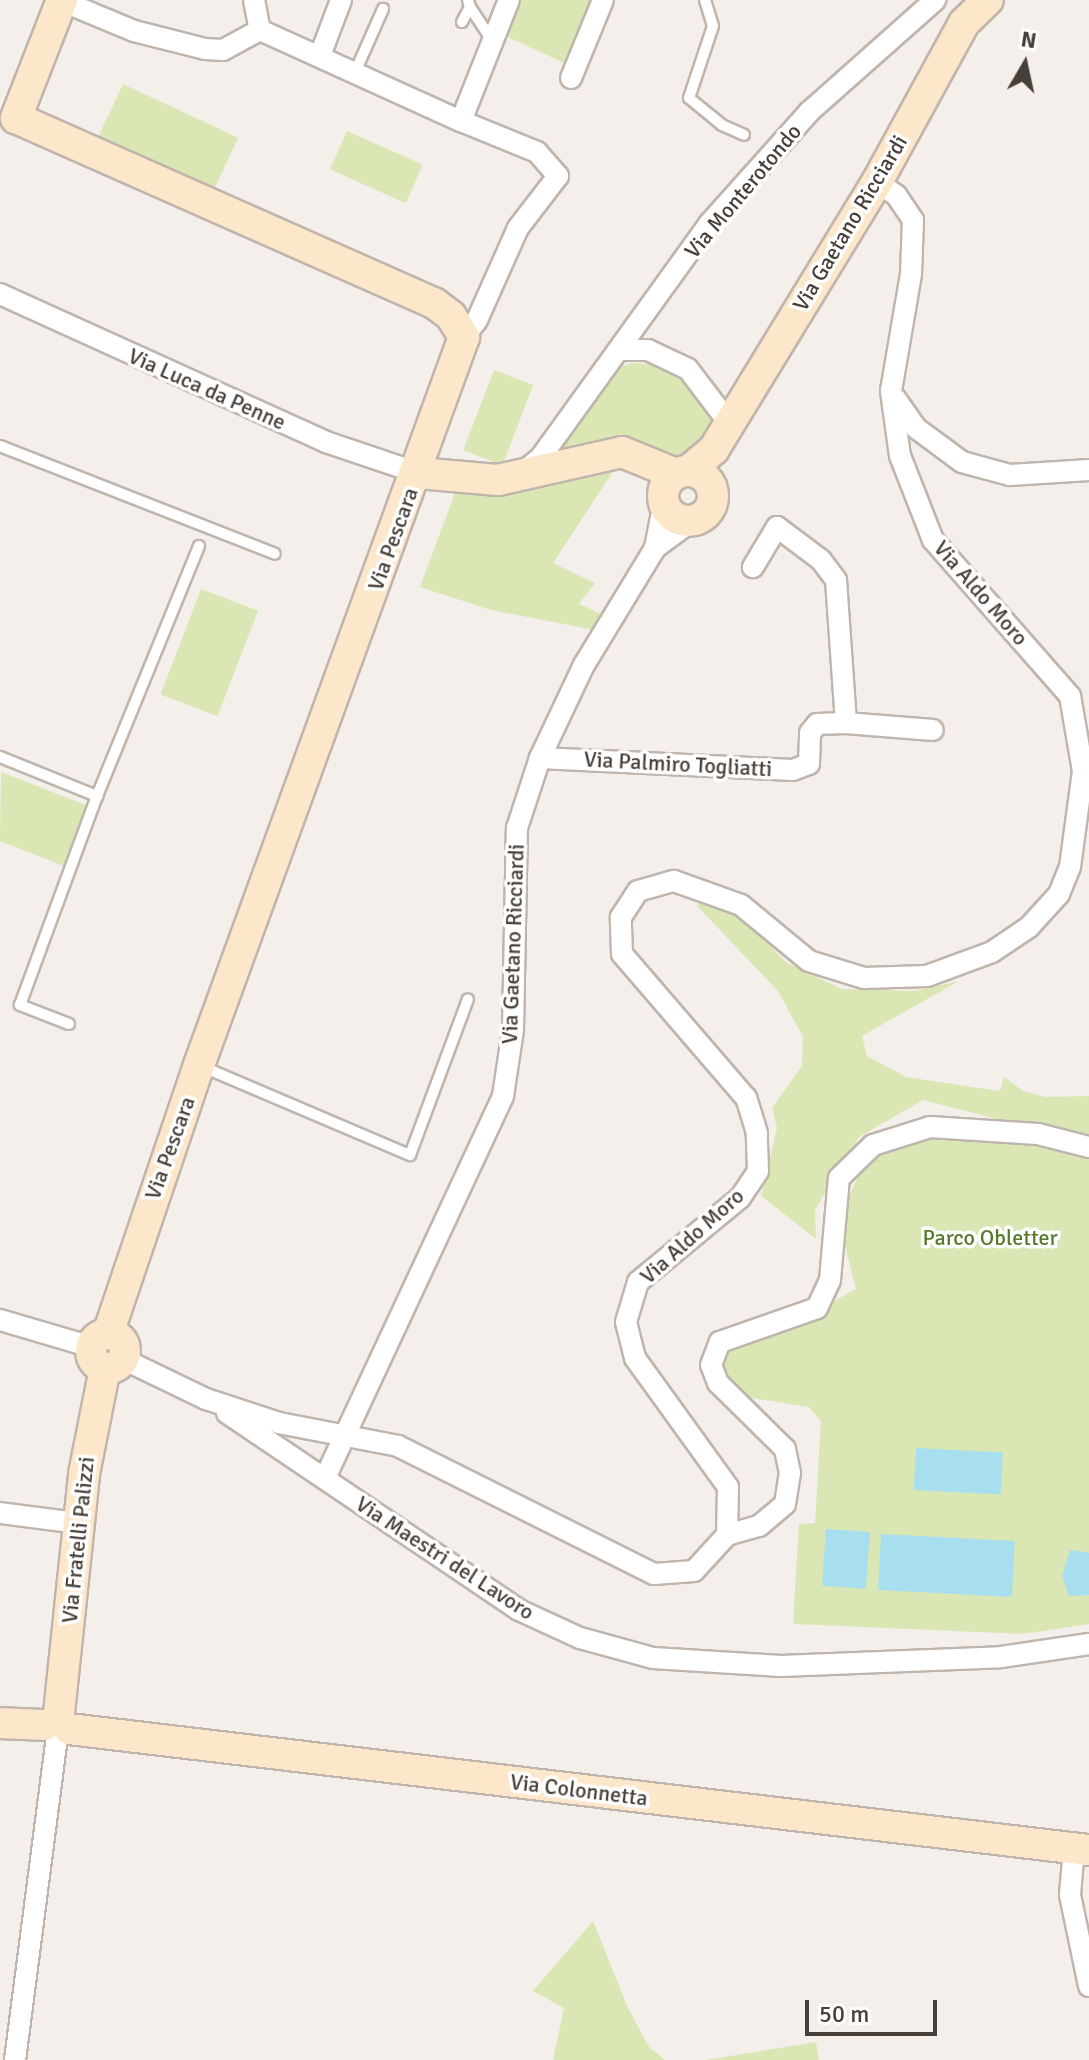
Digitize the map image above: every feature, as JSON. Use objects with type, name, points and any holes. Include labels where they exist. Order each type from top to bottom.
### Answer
[{"type":"street","points":[[62,0],[134,31],[205,49],[223,50],[260,30],[321,53],[461,121],[537,152],[558,176],[518,228],[477,320],[464,337],[451,316],[434,303],[8,115],[62,0]]},
{"type":"street","points":[[254,0],[260,30]]},
{"type":"street","points":[[321,53],[341,0]]},
{"type":"street","points":[[461,121],[509,0]]},
{"type":"street","points":[[571,78],[603,0]]},
{"type":"street","name":"Via Monterotondo","points":[[514,477],[541,457],[709,224],[809,112],[935,0]]},
{"type":"street","name":"Via Gaetano Ricciardi","points":[[325,1478],[503,1096],[513,1030],[517,828],[540,758],[584,665],[655,548],[680,487],[714,449],[877,182],[964,23],[988,0]]},
{"type":"street","name":"Via Aldo Moro","points":[[727,1535],[728,1487],[699,1440],[635,1358],[626,1322],[638,1282],[740,1198],[758,1171],[757,1133],[746,1098],[622,954],[621,917],[638,891],[674,881],[741,905],[809,961],[864,978],[927,976],[992,952],[1029,927],[1080,869],[1083,771],[1070,696],[933,540],[900,456],[891,391],[911,274],[913,220],[896,195],[877,182]]},
{"type":"street","name":"Via Luca da Penne","points":[[0,294],[312,437],[418,473]]},
{"type":"street","name":"Via Pescara","points":[[107,1352],[199,1065],[418,473],[464,337]]},
{"type":"street","points":[[620,350],[648,350],[688,369],[729,423]]},
{"type":"street","points":[[891,391],[916,428],[962,462],[1010,475],[1089,470]]},
{"type":"street","points":[[418,473],[471,480],[514,477],[617,452],[644,460],[680,487],[706,512],[693,520]]},
{"type":"street","name":"Via Gaetano Ricciardi","points":[[655,548],[693,520]]},
{"type":"street","points":[[753,567],[777,527],[821,560],[836,580],[846,723],[933,730]]},
{"type":"street","name":"Via Palmiro Togliatti","points":[[540,758],[793,770],[809,764],[810,733],[817,724],[846,723]]},
{"type":"street","points":[[346,1435],[398,1446],[654,1574],[694,1571],[727,1535],[759,1526],[785,1504],[790,1473],[785,1449],[718,1383],[711,1365],[720,1342],[817,1308],[830,1280],[839,1178],[873,1145],[930,1127],[1038,1134],[1089,1147]]},
{"type":"street","name":"Via Maestri del Lavoro","points":[[0,1320],[107,1352],[206,1399],[312,1432],[346,1435]]},
{"type":"street","name":"Via Fratelli Palizzi","points":[[57,1726],[78,1523],[97,1392],[107,1352]]},
{"type":"street","name":"Via Maestri del Lavoro","points":[[206,1399],[519,1610],[580,1638],[653,1658],[781,1666],[1001,1657],[1089,1644]]},
{"type":"street","points":[[0,1513],[78,1523]]},
{"type":"street","name":"Via Colonnetta","points":[[0,1723],[57,1726],[1081,1849]]},
{"type":"street","points":[[15,2060],[57,1726]]},
{"type":"street","points":[[1081,1849],[1070,1895],[1089,1986]]},
{"type":"lane","points":[[705,0],[713,26],[689,98],[722,125],[744,135]]},
{"type":"lane","points":[[469,3],[493,42]]},
{"type":"lane","points":[[462,22],[469,3]]},
{"type":"lane","points":[[356,70],[383,9]]},
{"type":"lane","points":[[0,446],[275,554]]},
{"type":"lane","points":[[69,1024],[20,1005],[97,796],[199,546]]},
{"type":"lane","points":[[0,757],[97,796]]},
{"type":"lane","points":[[199,1065],[410,1155],[468,999]]},
{"type":"green space","points":[[521,0],[591,0],[564,63],[506,36]]},
{"type":"green space","points":[[123,84],[238,138],[214,190],[98,137]]},
{"type":"green space","points":[[347,131],[423,165],[406,203],[330,169]]},
{"type":"green space","points":[[632,363],[656,364],[690,382],[715,427],[676,465],[560,453],[613,369]]},
{"type":"green space","points":[[494,370],[533,385],[502,465],[463,450]]},
{"type":"green space","points":[[618,464],[553,563],[595,583],[579,604],[606,616],[595,630],[491,610],[420,587],[455,493],[575,479]]},
{"type":"green space","points":[[201,589],[258,611],[217,716],[161,694]]},
{"type":"green space","points":[[1,772],[88,806],[64,866],[0,841]]},
{"type":"green space","points":[[701,900],[733,909],[787,963],[842,989],[915,991],[959,981],[862,1036],[867,1056],[906,1077],[1000,1091],[1004,1077],[1023,1091],[1045,1097],[1089,1096],[1089,1143],[923,1100],[859,1137],[815,1210],[816,1239],[761,1196],[777,1128],[772,1108],[802,1066],[803,1037],[778,991],[697,906]]},
{"type":"green space","name":"Parco Obletter","points":[[932,1138],[1036,1140],[1089,1154],[1089,1624],[1023,1634],[793,1624],[799,1524],[815,1523],[821,1421],[809,1407],[752,1398],[734,1388],[721,1370],[727,1352],[749,1336],[793,1324],[856,1289],[843,1237],[848,1199],[857,1179],[878,1151]]},
{"type":"green space","points":[[593,1921],[628,2008],[649,2047],[665,2060],[553,2060],[564,2008],[533,1991]]},
{"type":"green space","points":[[816,2042],[819,2060],[706,2060]]},
{"type":"water","points":[[916,1448],[1003,1453],[1001,1494],[914,1490]]},
{"type":"water","points":[[826,1529],[870,1532],[866,1589],[822,1586]]},
{"type":"water","points":[[881,1534],[1015,1541],[1012,1597],[878,1590]]},
{"type":"water","points":[[1070,1550],[1089,1553],[1089,1595],[1069,1596],[1062,1575]]}]
